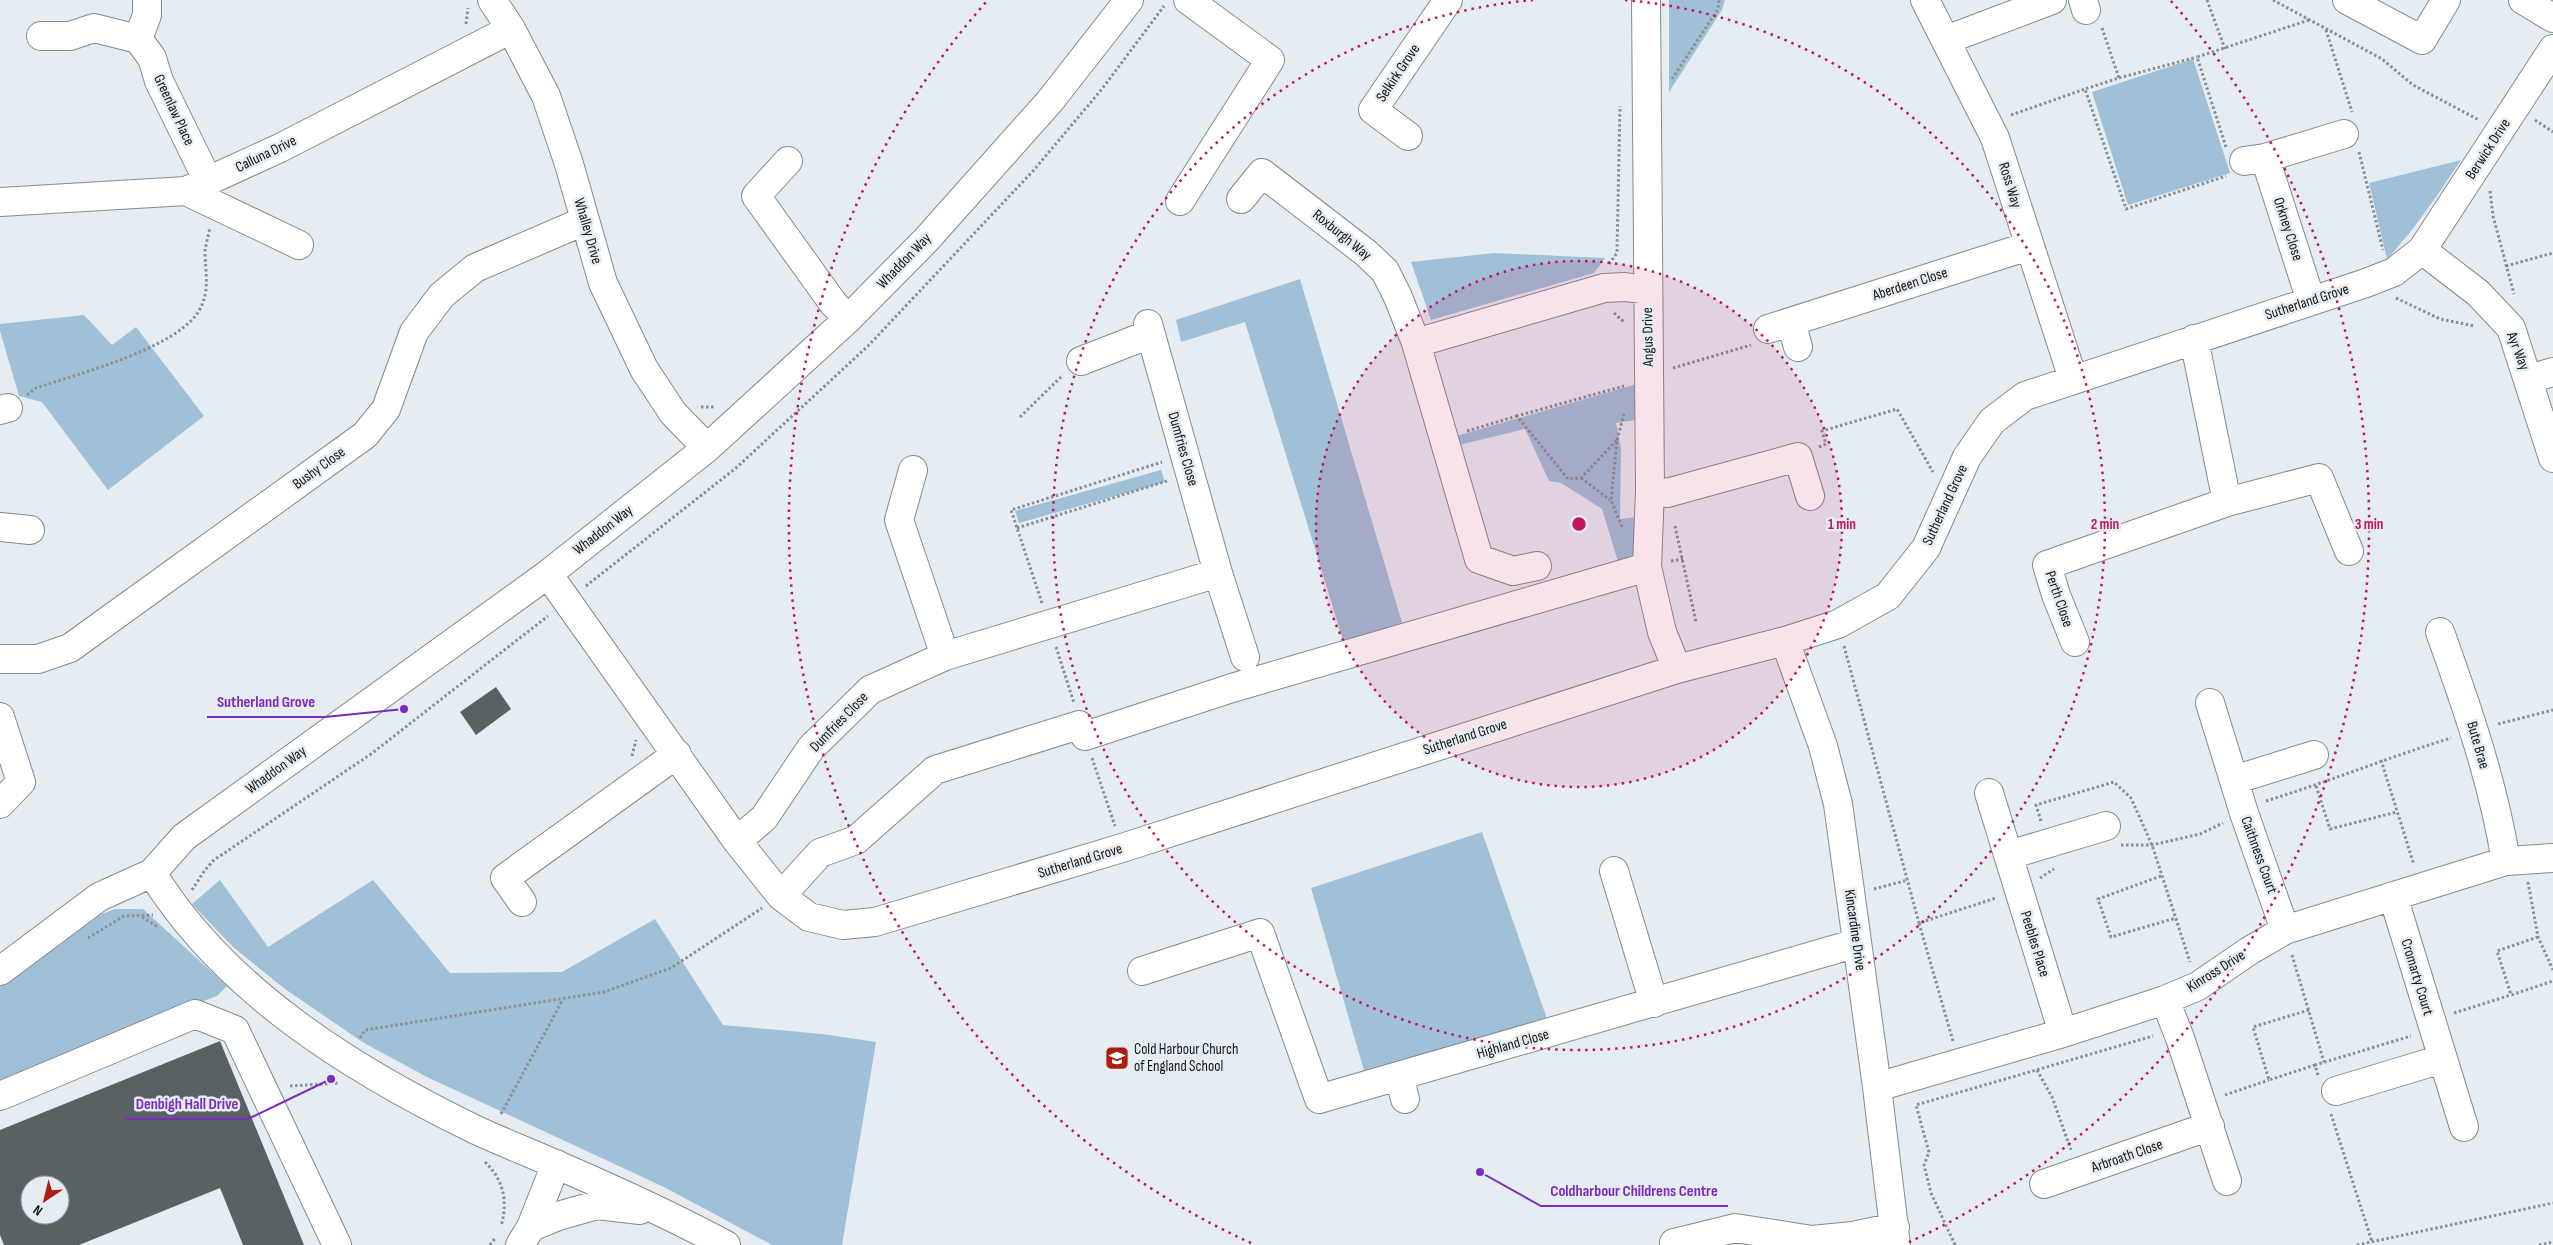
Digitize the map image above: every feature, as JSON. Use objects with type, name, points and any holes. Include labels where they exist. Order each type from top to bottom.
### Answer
[{"type":"street","points":[[41,36],[70,36],[94,28],[138,39],[147,15],[147,0]]},
{"type":"street","name":"Whalley Drive","points":[[492,0],[511,29],[546,96],[569,164],[603,283],[644,369],[673,413],[707,448]]},
{"type":"street","name":"Whaddon Way","points":[[0,971],[99,897],[152,873],[184,837],[548,574],[707,448],[848,319],[926,240],[1050,101],[1128,0]]},
{"type":"street","points":[[1180,201],[1270,60],[1188,0]]},
{"type":"street","name":"Selkirk Grove","points":[[1408,136],[1373,110],[1448,0]]},
{"type":"street","name":"Angus Drive","points":[[1646,0],[1650,490],[1647,567],[1662,632],[1677,669]]},
{"type":"street","name":"Ross Way","points":[[1925,0],[1995,138],[2073,379]]},
{"type":"street","points":[[1946,40],[2052,0]]},
{"type":"street","points":[[2347,0],[2422,40],[2446,0]]},
{"type":"street","points":[[2523,0],[2553,18]]},
{"type":"street","name":"Calluna Drive","points":[[0,202],[203,193],[280,148],[511,29]]},
{"type":"street","name":"Greenlaw Place","points":[[138,39],[152,58],[159,81],[203,193]]},
{"type":"street","name":"Berwick Drive","points":[[2422,250],[2553,49]]},
{"type":"street","points":[[2243,162],[2352,133]]},
{"type":"street","points":[[788,161],[756,196],[833,303],[848,319]]},
{"type":"street","name":"Orkney Close","points":[[2243,162],[2311,301]]},
{"type":"street","name":"Roxburgh Way","points":[[1241,199],[1262,173],[1366,253],[1385,271],[1398,297],[1416,343],[1479,559],[1512,571],[1537,566]]},
{"type":"street","points":[[203,193],[300,245]]},
{"type":"street","name":"Bushy Close","points":[[0,659],[38,660],[70,648],[365,434],[386,409],[414,332],[442,295],[475,268],[584,221]]},
{"type":"street","name":"Aberdeen Close","points":[[1786,333],[2029,246]]},
{"type":"street","name":"Sutherland Grove","points":[[548,574],[677,754],[736,841],[766,904],[843,925],[875,922],[1131,845],[1677,669],[1785,641],[1838,624],[1888,596],[1926,548],[1967,457],[1992,421],[2025,396],[2366,283],[2394,272],[2422,250]]},
{"type":"street","name":"Ayr Way","points":[[2422,250],[2478,293],[2512,328],[2541,376],[2553,458]]},
{"type":"street","points":[[1416,343],[1604,288],[1625,287],[1647,290]]},
{"type":"street","name":"Dumfries Close","points":[[1081,361],[1149,329],[1218,573],[1245,657]]},
{"type":"street","points":[[2194,339],[2227,502]]},
{"type":"street","points":[[1650,490],[1667,493],[1798,457],[1810,496]]},
{"type":"street","points":[[913,470],[899,520],[946,656]]},
{"type":"street","name":"Perth Close","points":[[2075,642],[2056,595],[2047,565],[2227,502],[2319,478],[2349,551]]},
{"type":"street","points":[[0,527],[30,530]]},
{"type":"street","points":[[766,904],[820,853],[856,840],[935,770],[1079,725],[1085,736],[1232,688],[1647,567]]},
{"type":"street","name":"Dumfries Close","points":[[736,841],[764,818],[812,748],[870,690],[946,656],[1218,573]]},
{"type":"street","name":"Bute Brae","points":[[2440,632],[2474,730],[2500,824],[2506,861]]},
{"type":"street","name":"Kincardine Drive","points":[[1675,1244],[1735,1228],[1812,1240],[1853,1236],[1895,1236],[1877,1087],[1836,794],[1823,746],[1785,641]]},
{"type":"street","name":"Caithness Court","points":[[2210,703],[2242,808],[2285,930]]},
{"type":"street","points":[[0,717],[21,782],[0,804]]},
{"type":"street","points":[[522,902],[506,878],[677,754]]},
{"type":"street","points":[[2234,780],[2314,755]]},
{"type":"street","name":"Peebles Place","points":[[1989,793],[2063,1033]]},
{"type":"street","points":[[2008,855],[2106,826]]},
{"type":"street","name":"Kinross Drive","points":[[1877,1087],[2063,1033],[2165,1000],[2198,986],[2249,951],[2285,930],[2506,861],[2553,858]]},
{"type":"street","points":[[1614,871],[1654,1003]]},
{"type":"street","points":[[152,873],[178,913],[249,987],[320,1041],[344,1071],[402,1091],[489,1136],[667,1213],[726,1245]]},
{"type":"street","name":"Cromarty Court","points":[[2393,896],[2464,1127]]},
{"type":"street","name":"Highland Close","points":[[1142,971],[1260,933],[1319,1099],[1373,1083],[1402,1088],[1654,1003],[1857,943]]},
{"type":"street","points":[[2165,1000],[2206,1115],[2227,1181]]},
{"type":"street","points":[[0,1096],[195,1014],[235,1030],[337,1245]]},
{"type":"street","points":[[2336,1091],[2442,1059]]},
{"type":"street","name":"Arbroath Close","points":[[2044,1184],[2080,1172],[2206,1115]]},
{"type":"street","points":[[526,1236],[556,1164]]},
{"type":"street","points":[[526,1236],[558,1216],[597,1205],[667,1213]]},
{"type":"path","points":[[1670,82],[1718,9],[1719,0]]},
{"type":"path","points":[[2207,0],[2225,49]]},
{"type":"path","points":[[2273,0],[2382,59],[2413,85],[2457,107],[2500,133]]},
{"type":"path","points":[[2090,12],[2119,78]]},
{"type":"path","points":[[1988,124],[2085,89],[2225,49],[2309,20]]},
{"type":"path","points":[[2326,30],[2384,257]]},
{"type":"path","points":[[2085,89],[2126,209],[2243,162],[2197,57]]},
{"type":"path","points":[[1620,98],[1617,253],[1601,276],[1612,312],[1628,326]]},
{"type":"path","points":[[2366,283],[2440,319],[2490,330],[2512,328],[2522,321],[2493,216],[2490,183]]},
{"type":"path","points":[[4,409],[36,388],[121,359],[161,342],[188,324],[201,308],[208,283],[203,193]]},
{"type":"path","points":[[2506,266],[2553,253]]},
{"type":"path","points":[[1443,438],[1631,384],[1786,333]]},
{"type":"path","points":[[1020,417],[1070,368],[1081,361]]},
{"type":"path","points":[[1798,457],[1826,444],[1822,431],[1898,409],[1948,498]]},
{"type":"path","points":[[1517,416],[1568,479],[1580,478],[1611,500]]},
{"type":"path","points":[[1580,478],[1617,440],[1611,500],[1624,531]]},
{"type":"path","points":[[1017,528],[1190,474]]},
{"type":"path","points":[[549,615],[555,623]]},
{"type":"path","points":[[1838,624],[1920,923]]},
{"type":"path","points":[[2242,808],[2316,786],[2381,760],[2474,730],[2552,710],[2553,717]]},
{"type":"path","points":[[634,733],[636,739],[632,758],[646,776]]},
{"type":"path","points":[[2381,760],[2421,887]]},
{"type":"path","points":[[2316,786],[2330,829],[2397,812]]},
{"type":"path","points":[[2152,846],[2198,986]]},
{"type":"path","points":[[2161,876],[2098,899],[2111,937],[2176,918]]},
{"type":"path","points":[[2528,879],[2538,937],[2553,970]]},
{"type":"path","points":[[1849,895],[1908,880]]},
{"type":"path","points":[[290,1086],[344,1071],[365,1030],[604,992],[671,968],[766,904]]},
{"type":"path","points":[[2285,930],[2324,1062]]},
{"type":"path","points":[[2511,995],[2497,951],[2538,937]]},
{"type":"path","points":[[2430,1021],[2553,982]]},
{"type":"path","points":[[489,1136],[563,1000]]},
{"type":"path","points":[[2269,1080],[2253,1027],[2309,1010]]},
{"type":"path","points":[[2206,1115],[2269,1080],[2314,1065]]},
{"type":"path","points":[[2037,1070],[2052,1097],[2080,1172]]},
{"type":"path","points":[[2356,1245],[2553,1203]]},
{"type":"path","points":[[2539,1245],[2553,1242]]},
{"type":"shaded area","points":[[1669,0],[1725,0],[1722,10],[1669,92]]},
{"type":"shaded area","points":[[2193,59],[2230,173],[2128,205],[2092,92]]},
{"type":"shaded area","points":[[2461,160],[2417,223],[2387,259],[2369,183]]},
{"type":"shaded area","points":[[1494,253],[1605,258],[1594,273],[1431,320],[1411,262]]},
{"type":"shaded area","points":[[1300,279],[1403,626],[1344,643],[1245,322],[1181,342],[1176,320]]},
{"type":"shaded area","points":[[84,315],[112,345],[136,327],[204,416],[108,490],[42,402],[19,396],[0,331],[0,324]]},
{"type":"shaded area","points":[[1637,384],[1636,420],[1616,423],[1621,448],[1620,519],[1637,517],[1638,561],[1619,565],[1602,509],[1561,483],[1549,481],[1525,429],[1459,445],[1456,436]]},
{"type":"shaded area","points":[[1161,470],[1165,482],[1019,523],[1015,511]]},
{"type":"shaded area","points":[[1482,832],[1547,1019],[1365,1074],[1311,888]]},
{"type":"shaded area","points":[[220,880],[268,947],[373,880],[450,973],[562,972],[655,919],[723,1025],[822,1034],[876,1042],[842,1245],[772,1245],[666,1188],[427,1077],[364,1043],[285,989],[233,947],[192,904]]},
{"type":"shaded area","points":[[115,909],[143,909],[227,986],[217,996],[139,1025],[0,1084],[0,981],[94,917]]},
{"type":"building","points":[[496,687],[511,709],[476,735],[460,712]]},
{"type":"building","points":[[220,1041],[304,1245],[243,1245],[220,1188],[79,1245],[4,1245],[0,1235],[0,1130]]},
{"type":"place","name":"Sutherland Grove","points":[[404,709]]},
{"type":"place","name":"Cold Harbour Church of England School","points":[[1117,1058]]},
{"type":"place","name":"Denbigh Hall Drive","points":[[331,1079]]},
{"type":"place","name":"Coldharbour Childrens Centre","points":[[1480,1172]]}]
